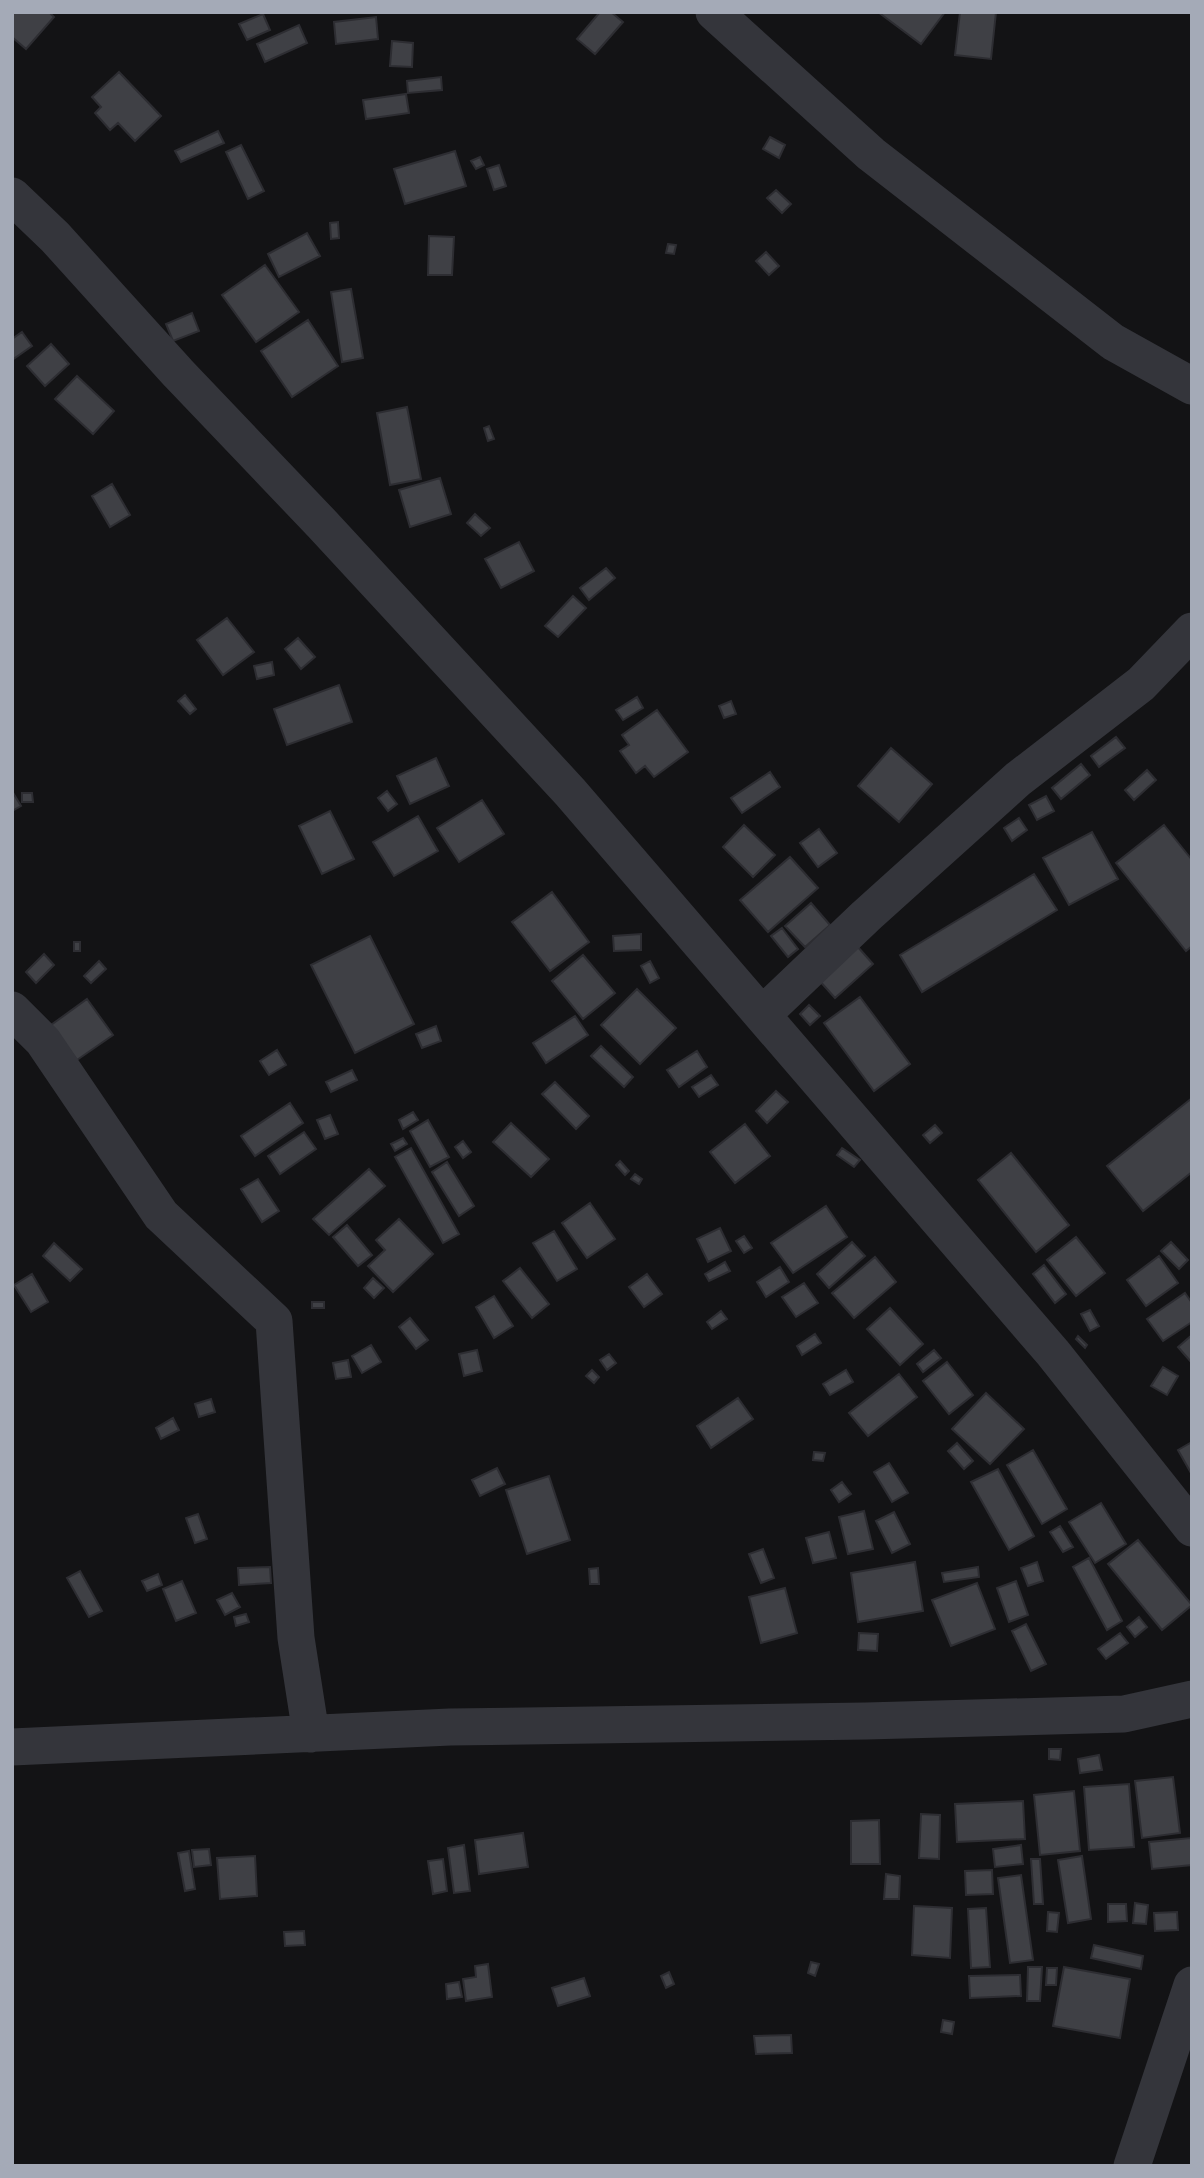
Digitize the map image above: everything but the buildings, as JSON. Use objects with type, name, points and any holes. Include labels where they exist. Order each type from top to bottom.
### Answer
[{"type":"street","points":[[714,12],[871,154],[1113,342],[1192,386]]},
{"type":"street","points":[[12,196],[55,237],[178,373],[323,524],[570,792],[1053,1353],[1192,1528]]},
{"type":"street","points":[[762,1015],[866,916],[1018,779],[1140,684],[1192,631]]},
{"type":"street","points":[[12,1010],[43,1041],[161,1215],[274,1321],[296,1638],[311,1734]]},
{"type":"street","points":[[12,1747],[450,1727],[1124,1714],[1192,1699]]},
{"type":"street","points":[[1132,2166],[1192,1985]]}]
